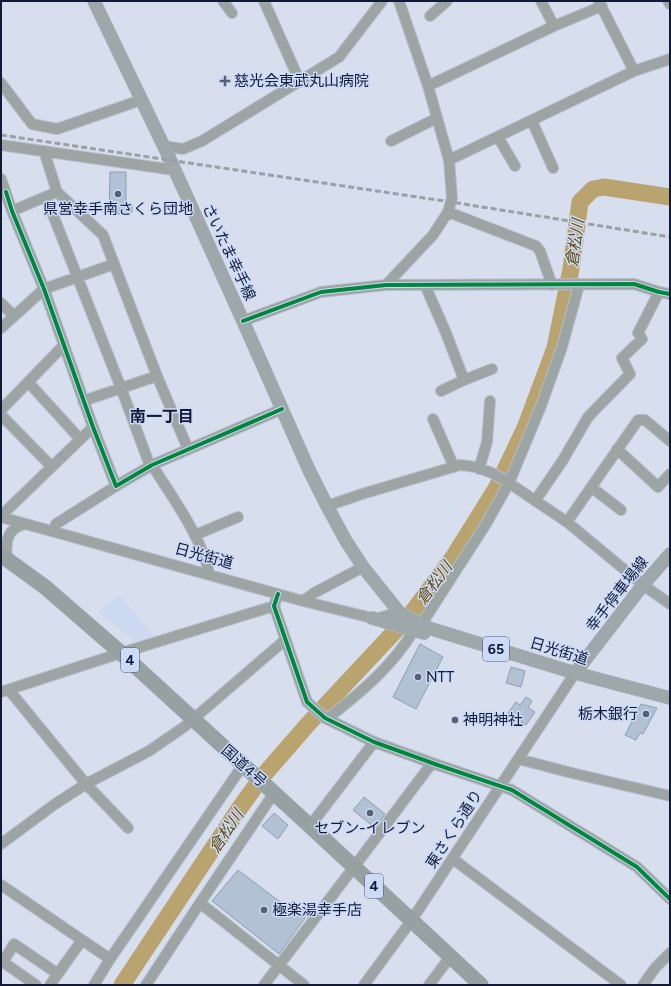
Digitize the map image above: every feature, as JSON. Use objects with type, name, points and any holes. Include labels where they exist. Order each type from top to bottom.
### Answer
[{"type":"highway","name":"国道4号","points":[[4,557],[45,587],[122,653],[481,985]]},
{"type":"main road","name":"さいたま幸手線","points":[[94,1],[163,146],[327,506],[363,567],[399,617]]},
{"type":"main road","name":"幸手停車場線","points":[[575,673],[643,585],[670,554]]},
{"type":"main road","name":"65","points":[[399,617],[416,627]]},
{"type":"main road","points":[[372,618],[399,617]]},
{"type":"main road","name":"日光街道","points":[[416,627],[476,643],[575,673],[670,698]]},
{"type":"street","points":[[223,1],[232,13]]},
{"type":"street","points":[[264,1],[300,82]]},
{"type":"street","points":[[163,146],[183,149],[202,141],[339,57],[382,1]]},
{"type":"street","points":[[386,285],[433,235],[448,212],[452,198],[449,160],[428,86],[399,1]]},
{"type":"street","points":[[430,16],[447,1]]},
{"type":"street","points":[[541,1],[554,26]]},
{"type":"street","points":[[428,86],[600,4],[634,71]]},
{"type":"street","points":[[449,160],[634,71],[670,59]]},
{"type":"street","points":[[1,83],[5,97],[32,124],[57,129],[141,100]]},
{"type":"street","points":[[391,141],[437,118]]},
{"type":"street","points":[[532,121],[553,168]]},
{"type":"street","points":[[498,137],[515,166]]},
{"type":"street","points":[[1,145],[174,170]]},
{"type":"street","points":[[44,151],[57,192],[103,235],[188,449]]},
{"type":"street","points":[[1,179],[12,211],[44,289],[92,427],[116,486]]},
{"type":"street","points":[[12,211],[57,192]]},
{"type":"street","points":[[46,197],[151,466],[195,535],[207,564],[209,574]]},
{"type":"street","points":[[448,212],[536,246],[540,251],[552,285]]},
{"type":"street","points":[[1,328],[44,289],[114,264]]},
{"type":"street","points":[[243,321],[321,292],[386,285],[634,284],[670,294]]},
{"type":"street","points":[[425,285],[464,380]]},
{"type":"street","points":[[326,718],[360,693],[385,669],[408,641],[486,524],[508,482],[542,406],[562,347],[577,285]]},
{"type":"street","points":[[535,501],[588,417],[630,374],[622,358],[642,339],[638,333],[659,292]]},
{"type":"street","points":[[1,302],[14,316]]},
{"type":"street","points":[[1,410],[29,383],[64,345]]},
{"type":"street","points":[[441,391],[464,380],[492,370]]},
{"type":"street","points":[[83,401],[158,376]]},
{"type":"street","points":[[29,383],[80,439]]},
{"type":"street","points":[[479,469],[487,442],[490,401]]},
{"type":"street","points":[[53,531],[56,524],[151,466],[282,409]]},
{"type":"street","points":[[1,415],[52,467]]},
{"type":"street","points":[[433,419],[454,467]]},
{"type":"street","points":[[567,522],[638,420],[645,420],[670,441]]},
{"type":"street","points":[[1,517],[92,427]]},
{"type":"street","points":[[617,449],[658,487],[670,474]]},
{"type":"street","points":[[327,506],[460,465],[479,469],[492,473],[508,482],[567,522],[643,585],[670,604]]},
{"type":"street","points":[[591,487],[621,510]]},
{"type":"street","name":"日光街道","points":[[1,517],[303,601],[372,618]]},
{"type":"street","points":[[195,535],[238,517]]},
{"type":"street","points":[[4,557],[8,537],[18,525],[26,524]]},
{"type":"street","points":[[303,601],[314,593],[363,567]]},
{"type":"street","points":[[278,594],[274,606],[307,702],[326,718],[374,742],[512,790],[638,867],[670,899]]},
{"type":"street","points":[[128,828],[86,784],[5,691],[274,606]]},
{"type":"street","points":[[1,844],[55,804],[86,784],[149,751],[194,720],[286,640]]},
{"type":"street","name":"東さくら通り","points":[[364,985],[411,921],[453,859],[500,785],[575,673]]},
{"type":"street","points":[[310,826],[374,742]]},
{"type":"street","points":[[518,759],[670,796]]},
{"type":"street","points":[[264,985],[432,763]]},
{"type":"street","points":[[94,985],[110,959],[247,769]]},
{"type":"street","points":[[146,985],[200,903],[271,790]]},
{"type":"street","points":[[453,859],[621,985]]},
{"type":"street","points":[[1,884],[110,959]]},
{"type":"street","points":[[200,903],[304,985]]},
{"type":"street","points":[[50,985],[82,940]]},
{"type":"street","points":[[36,985],[3,962],[14,944],[58,974]]},
{"type":"street","points":[[643,985],[655,968],[670,953]]},
{"type":"street","points":[[429,985],[450,956]]},
{"type":"shaded area","points":[[119,595],[154,636],[135,641],[99,612]]},
{"type":"building","name":"県営幸手南さくら団地","points":[[110,172],[126,172],[126,205],[132,205],[132,212],[126,212],[126,214],[109,214]]},
{"type":"building","name":"NTT","points":[[420,644],[443,657],[416,709],[393,697]]},
{"type":"building","points":[[511,667],[525,671],[521,687],[506,683]]},
{"type":"building","points":[[526,697],[532,701],[528,707],[535,712],[526,725],[508,713],[516,702],[520,705]]},
{"type":"building","points":[[641,704],[657,708],[643,734],[640,733],[636,740],[625,735]]},
{"type":"building","points":[[364,797],[385,814],[375,828],[353,810]]},
{"type":"building","points":[[274,813],[288,825],[278,839],[262,826]]},
{"type":"building","name":"極楽湯幸手店","points":[[238,870],[287,907],[293,901],[308,914],[279,954],[212,901]]},
{"type":"waterway","name":"倉松川","points":[[122,985],[239,809],[262,777],[309,723],[411,614],[454,556],[497,487],[525,428],[555,348],[571,269],[580,202],[593,189],[604,187],[670,197]]},
{"type":"railway","points":[[1,135],[451,202],[670,237]]},
{"type":"cycle path","points":[[6,192],[12,211],[44,289],[93,427],[116,486],[152,465],[282,409]]},
{"type":"cycle path","points":[[243,321],[321,292],[386,285],[634,284],[670,294]]},
{"type":"cycle path","points":[[278,594],[274,606],[307,702],[325,718],[374,742],[512,790],[637,867],[670,899]]},
{"type":"place","name":"慈光会東武丸山病院","points":[[225,81]]},
{"type":"place","name":"県営幸手南さくら団地","points":[[118,194]]},
{"type":"place","name":"NTT","points":[[418,677]]},
{"type":"place","name":"栃木銀行","points":[[646,714]]},
{"type":"place","name":"神明神社","points":[[455,720]]},
{"type":"place","name":"セブン-イレブン","points":[[370,813]]},
{"type":"place","name":"極楽湯幸手店","points":[[264,910]]},
{"type":"district","name":"南一丁目","points":[[162,416]]}]
